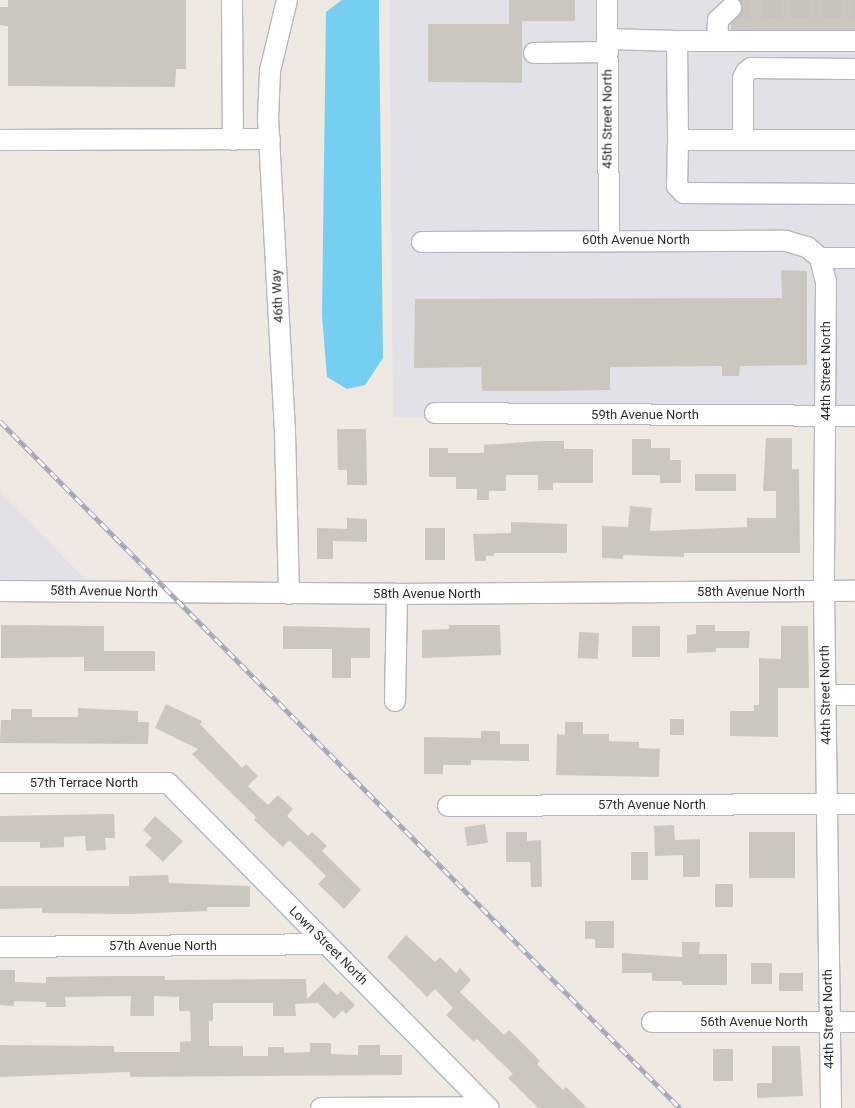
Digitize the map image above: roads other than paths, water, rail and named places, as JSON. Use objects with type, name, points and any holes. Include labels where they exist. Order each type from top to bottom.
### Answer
[{"type":"street","points":[[232,0],[233,140]]},
{"type":"street","name":"46th Way","points":[[287,0],[270,71],[270,139],[285,432],[289,594]]},
{"type":"street","name":"45th Street North","points":[[607,0],[609,239]]},
{"type":"street","points":[[717,41],[718,20],[731,8]]},
{"type":"street","points":[[677,41],[677,186],[684,193],[855,194]]},
{"type":"street","points":[[534,53],[677,41],[855,41]]},
{"type":"street","points":[[743,140],[746,72],[752,68],[855,69]]},
{"type":"street","points":[[0,140],[270,139]]},
{"type":"street","points":[[678,140],[855,140]]},
{"type":"street","name":"60th Avenue North","points":[[422,242],[609,239],[786,241],[807,247],[820,258]]},
{"type":"street","points":[[820,258],[855,258]]},
{"type":"street","name":"44th Street North","points":[[820,258],[826,282],[824,591],[828,804],[828,1022],[830,1108]]},
{"type":"street","name":"59th Avenue North","points":[[435,414],[855,416]]},
{"type":"street","name":"58th Avenue North","points":[[0,591],[289,594],[855,591]]},
{"type":"street","points":[[395,701],[397,594]]},
{"type":"street","points":[[826,695],[855,695]]},
{"type":"street","name":"57th Terrace North","points":[[0,783],[168,783]]},
{"type":"street","name":"Lown Street North","points":[[168,783],[325,944],[489,1108]]},
{"type":"street","name":"57th Avenue North","points":[[448,806],[855,804]]},
{"type":"street","name":"57th Avenue North","points":[[0,947],[325,944]]},
{"type":"street","name":"56th Avenue North","points":[[652,1022],[855,1022]]},
{"type":"street","points":[[321,1108],[489,1108]]},
{"type":"water","points":[[342,0],[379,0],[383,358],[365,385],[347,389],[327,377],[322,316],[326,12]]},
{"type":"tunnel","points":[[731,8],[855,8]]},
{"type":"railway","points":[[0,421],[680,1108]]}]
